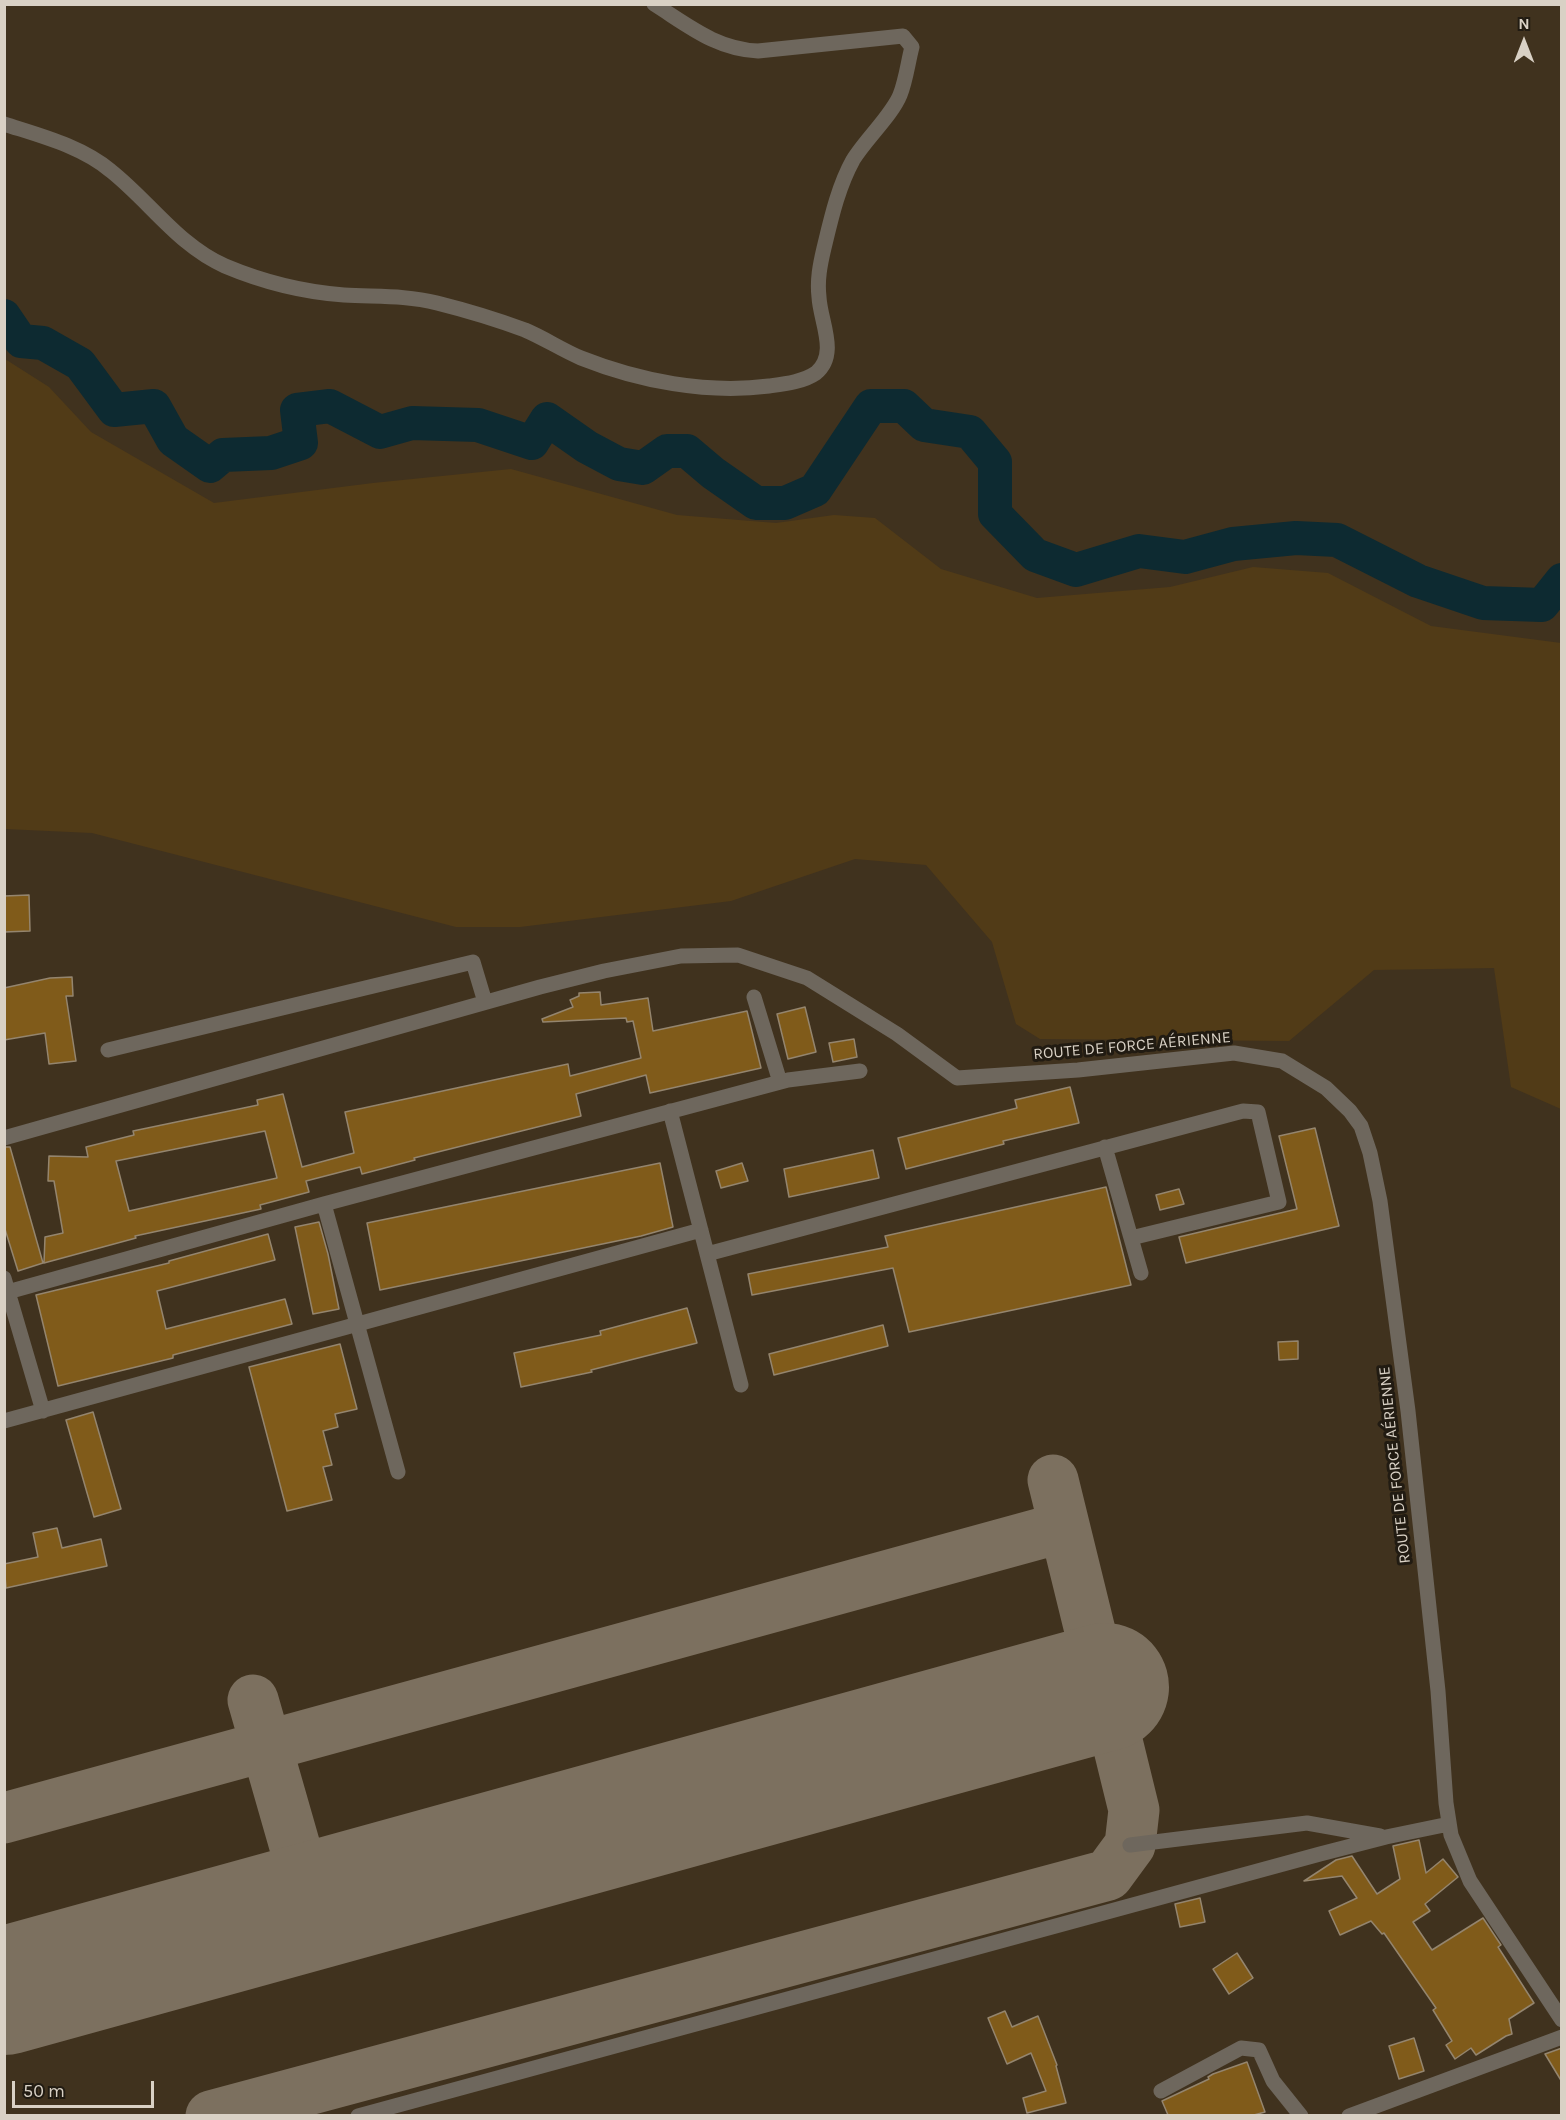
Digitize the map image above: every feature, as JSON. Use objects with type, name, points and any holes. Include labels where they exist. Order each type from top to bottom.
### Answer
[{"type":"street","points":[[4,124],[82,152],[111,171],[202,255],[259,279],[294,289],[344,295],[408,297],[441,304],[525,330],[579,357],[619,372],[683,385],[753,388],[789,383],[814,374],[825,362],[828,352],[819,301],[818,276],[835,205],[853,161],[899,96],[912,47],[903,36],[758,51],[742,50],[717,43],[654,4]]},
{"type":"street","name":"ROUTE DE FORCE AÉRIENNE","points":[[4,1138],[540,987],[604,971],[681,956],[738,955],[807,978],[897,1034],[957,1078],[1078,1070],[1234,1053],[1282,1061],[1326,1088],[1350,1111],[1361,1126],[1370,1153],[1380,1201],[1408,1411],[1438,1691],[1449,1824],[1456,1850],[1470,1881],[1562,2020]]},
{"type":"street","points":[[108,1050],[473,962],[485,1002]]},
{"type":"street","points":[[754,997],[780,1082]]},
{"type":"street","points":[[43,1411],[6,1287],[780,1082],[860,1071]]},
{"type":"street","points":[[670,1111],[741,1385]]},
{"type":"street","points":[[708,1254],[1243,1111],[1258,1112],[1279,1202],[1131,1238]]},
{"type":"street","points":[[1106,1147],[1141,1273]]},
{"type":"street","points":[[324,1204],[399,1472]]},
{"type":"street","points":[[4,1421],[701,1230]]},
{"type":"street","points":[[1130,1845],[1307,1823],[1386,1837]]},
{"type":"street","points":[[358,2115],[1386,1837],[1449,1824]]},
{"type":"street","points":[[1349,2115],[1562,2037]]},
{"type":"street","points":[[1161,2091],[1240,2048],[1250,2048],[1258,2050],[1274,2081],[1301,2115]]},
{"type":"shaded area","points":[[5,359],[49,387],[91,432],[214,503],[511,469],[677,515],[776,523],[834,515],[875,518],[941,569],[1037,598],[1170,587],[1253,567],[1328,573],[1431,626],[1561,643],[1561,1109],[1511,1087],[1494,968],[1374,970],[1289,1041],[1040,1039],[1016,1024],[992,942],[926,865],[855,859],[731,901],[520,927],[456,927],[92,833],[5,829]]},
{"type":"building","points":[[29,895],[30,931],[4,932],[4,896]]},
{"type":"building","points":[[72,977],[73,996],[66,996],[76,1061],[49,1064],[45,1033],[4,1040],[4,988],[50,978]]},
{"type":"building","points":[[600,992],[601,1005],[648,998],[653,1031],[747,1011],[761,1068],[650,1093],[646,1075],[576,1094],[581,1116],[414,1158],[415,1160],[362,1174],[360,1167],[306,1181],[309,1192],[260,1205],[261,1209],[135,1236],[136,1238],[44,1263],[45,1237],[63,1233],[54,1181],[48,1181],[49,1156],[88,1157],[86,1147],[134,1135],[133,1131],[258,1105],[257,1100],[283,1094],[302,1167],[354,1153],[345,1112],[568,1064],[570,1076],[641,1058],[633,1021],[627,1022],[626,1018],[543,1022],[542,1019],[573,1007],[570,1000],[579,996],[579,993]],"holes":[[[265,1131],[277,1178],[129,1211],[116,1161]]]},
{"type":"building","points":[[805,1007],[816,1052],[788,1059],[777,1014]]},
{"type":"building","points":[[854,1039],[857,1057],[833,1062],[829,1043]]},
{"type":"building","points":[[1070,1087],[1079,1123],[1003,1141],[1004,1144],[906,1169],[898,1138],[1017,1108],[1015,1100]]},
{"type":"building","points":[[1315,1128],[1339,1226],[1186,1263],[1179,1237],[1297,1209],[1279,1136]]},
{"type":"building","points":[[4,1147],[10,1147],[43,1263],[18,1271],[4,1226]]},
{"type":"building","points":[[873,1150],[879,1178],[789,1197],[784,1169]]},
{"type":"building","points":[[660,1163],[673,1227],[641,1236],[380,1290],[367,1223]]},
{"type":"building","points":[[742,1163],[748,1181],[721,1188],[716,1171]]},
{"type":"building","points":[[1106,1187],[1131,1285],[909,1332],[893,1268],[752,1295],[748,1274],[888,1247],[885,1236]]},
{"type":"building","points":[[1179,1189],[1184,1204],[1160,1210],[1156,1195]]},
{"type":"building","points":[[319,1222],[339,1309],[313,1314],[295,1227]]},
{"type":"building","points":[[268,1234],[275,1260],[157,1291],[166,1329],[285,1299],[292,1324],[173,1355],[173,1358],[58,1386],[36,1295],[169,1263],[169,1261]]},
{"type":"building","points":[[687,1308],[697,1343],[591,1370],[592,1372],[521,1387],[514,1353],[601,1335],[600,1331]]},
{"type":"building","points":[[883,1325],[888,1346],[774,1375],[769,1354]]},
{"type":"building","points":[[1298,1341],[1298,1359],[1279,1360],[1278,1342]]},
{"type":"building","points":[[340,1344],[357,1409],[335,1414],[338,1427],[323,1431],[332,1465],[323,1467],[332,1500],[287,1511],[249,1367]]},
{"type":"building","points":[[93,1412],[121,1509],[94,1517],[66,1420]]},
{"type":"building","points":[[57,1528],[62,1548],[101,1539],[107,1566],[6,1588],[4,1564],[38,1557],[33,1533]]},
{"type":"building","points":[[1419,1840],[1426,1873],[1443,1859],[1458,1877],[1425,1904],[1430,1911],[1413,1922],[1432,1950],[1483,1918],[1501,1945],[1498,1947],[1534,2003],[1509,2019],[1512,2034],[1476,2055],[1471,2048],[1455,2059],[1446,2045],[1452,2041],[1433,2010],[1436,2008],[1384,1933],[1382,1934],[1371,1921],[1340,1935],[1329,1911],[1357,1898],[1342,1876],[1304,1881],[1336,1860],[1352,1856],[1377,1894],[1400,1879],[1393,1846]]},
{"type":"building","points":[[1200,1898],[1205,1922],[1180,1927],[1175,1904]]},
{"type":"building","points":[[1237,1953],[1253,1978],[1229,1994],[1213,1969]]},
{"type":"building","points":[[1005,2011],[1012,2027],[1038,2016],[1057,2065],[1066,2103],[1027,2113],[1023,2098],[1046,2091],[1031,2053],[1007,2064],[988,2018]]},
{"type":"building","points":[[1414,2038],[1424,2071],[1399,2079],[1389,2046]]},
{"type":"building","points":[[1562,2048],[1562,2082],[1545,2054]]},
{"type":"building","points":[[1247,2062],[1265,2112],[1254,2115],[1168,2115],[1162,2101],[1209,2079],[1208,2077],[1213,2074]]},
{"type":"waterway","points":[[4,316],[21,341],[43,343],[80,364],[114,410],[154,406],[173,440],[210,466],[223,455],[271,453],[301,443],[297,410],[330,406],[380,432],[412,423],[478,425],[532,443],[547,419],[587,447],[619,464],[643,468],[667,451],[687,451],[713,473],[756,503],[785,503],[815,490],[871,406],[904,406],[924,425],[970,432],[995,462],[995,514],[1035,555],[1076,570],[1139,551],[1185,557],[1233,544],[1296,538],[1337,540],[1418,581],[1483,603],[1542,605],[1562,580]]},
{"type":"taxiway","points":[[211,2116],[1108,1875],[1130,1845],[1134,1810],[1053,1480]]},
{"type":"taxiway","points":[[4,1818],[1064,1527]]},
{"type":"taxiway","points":[[253,1700],[312,1906]]},
{"type":"runway","points":[[4,1991],[1105,1687]]}]
